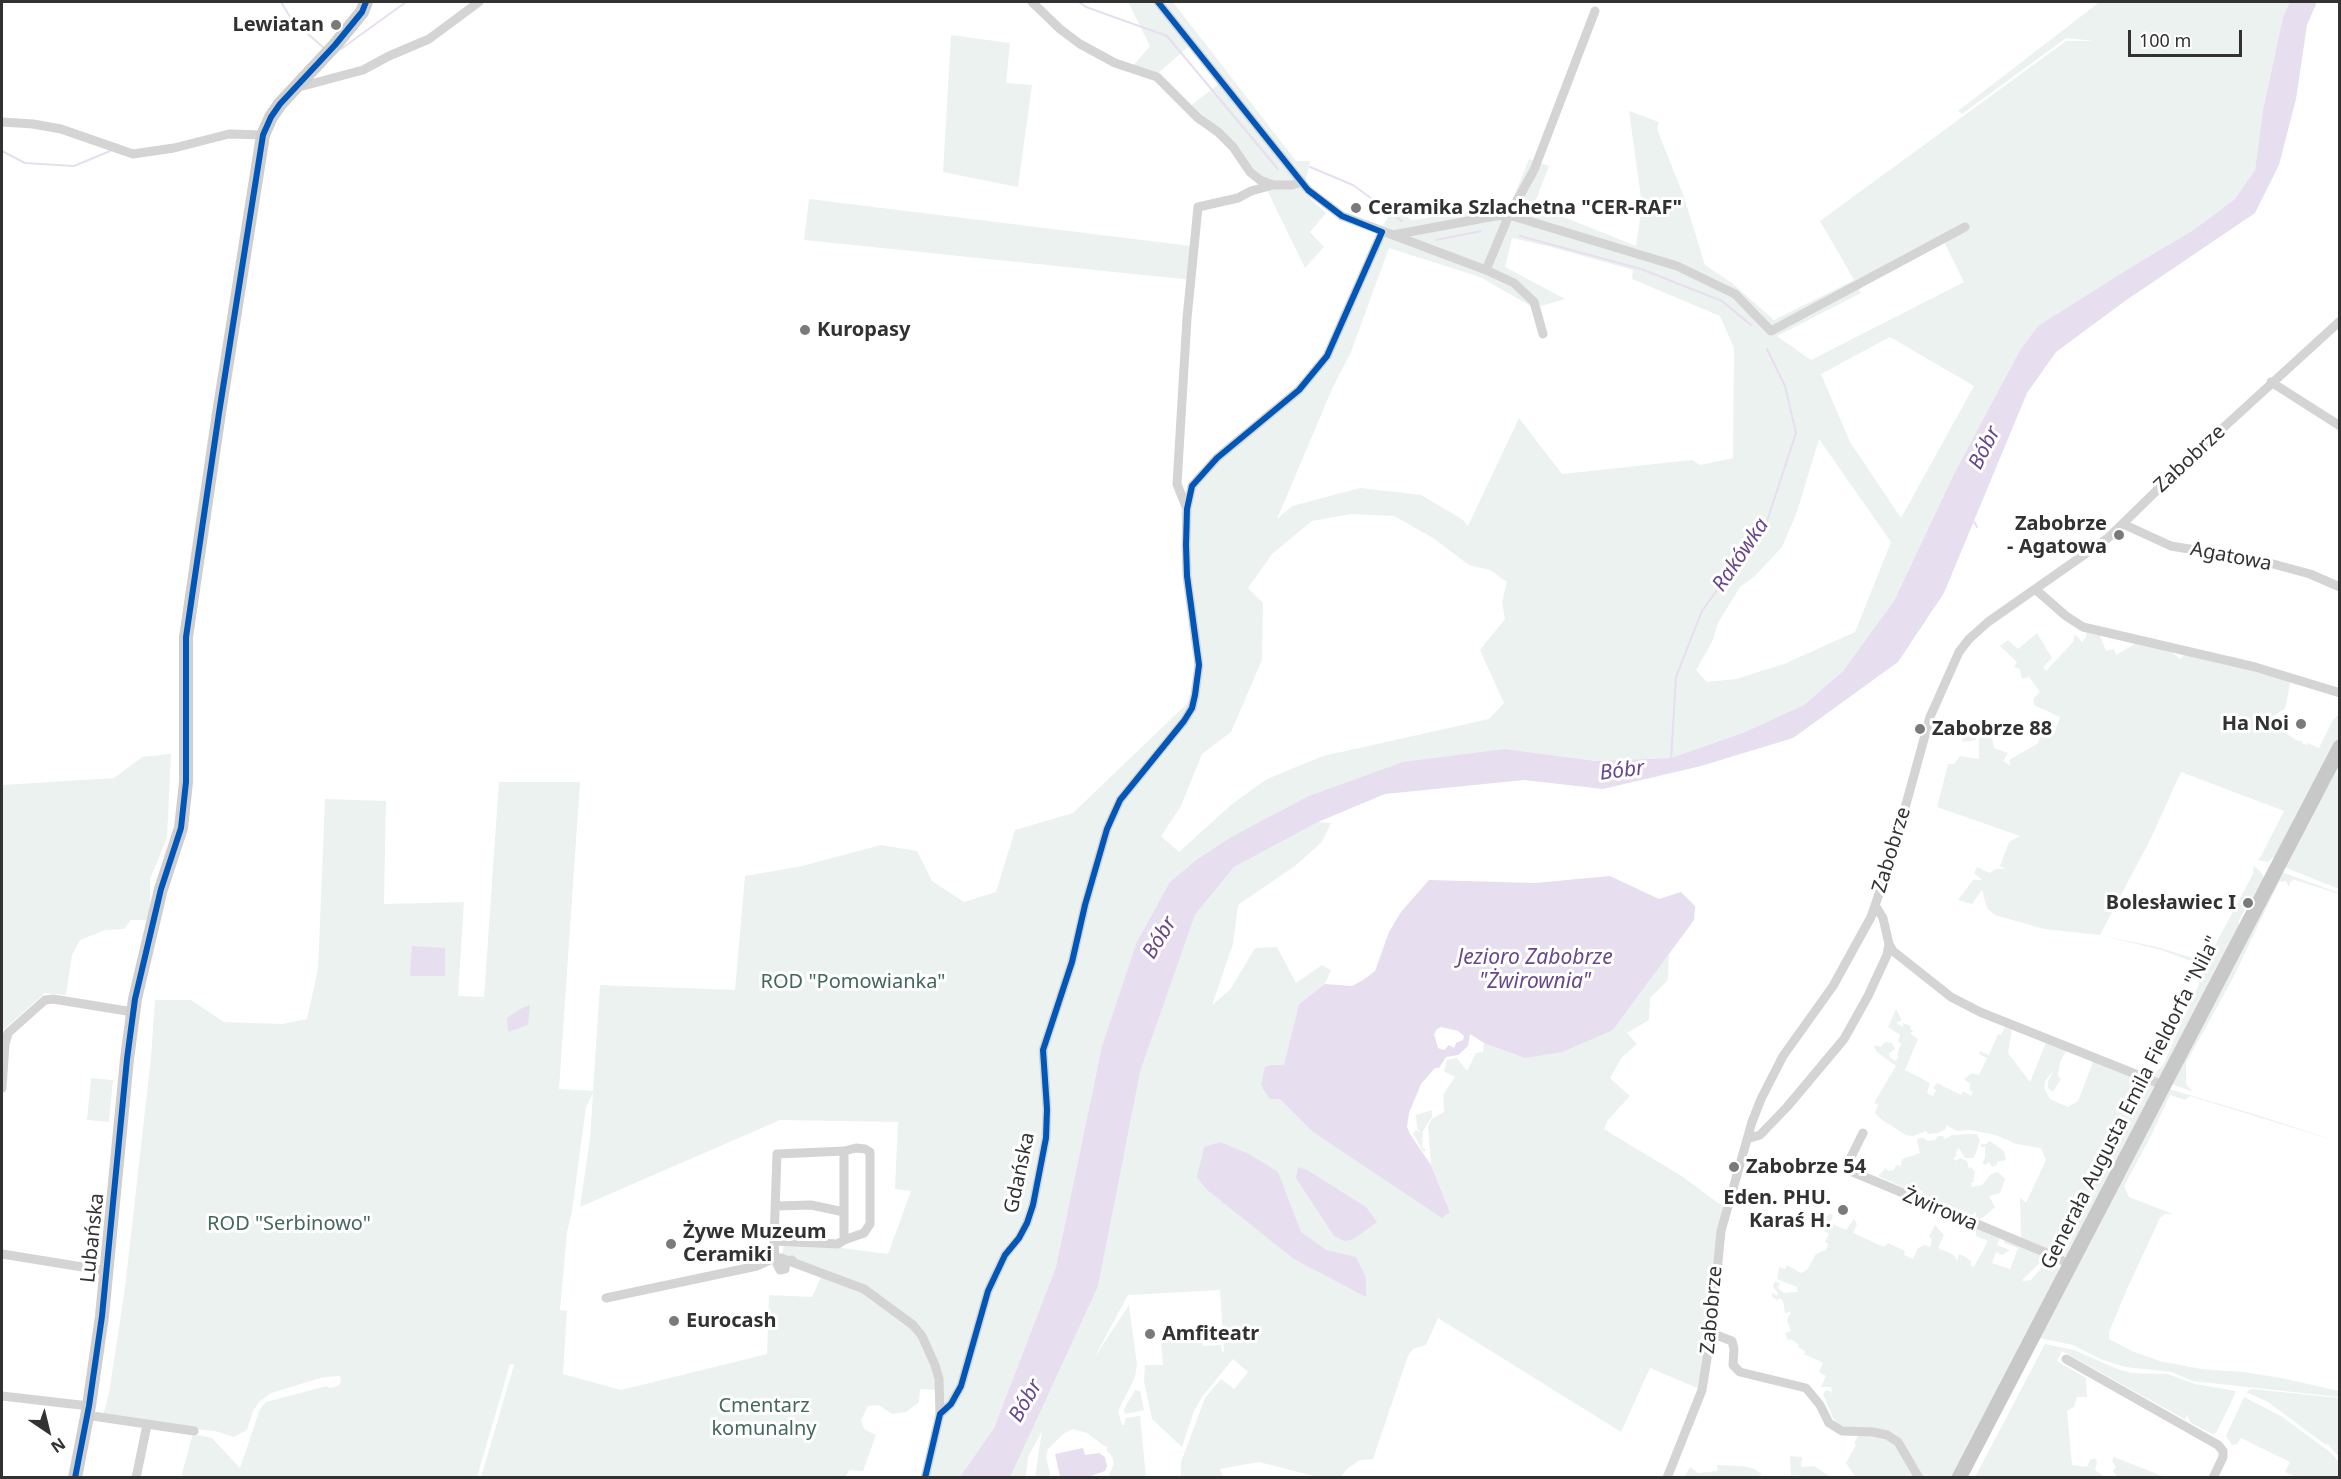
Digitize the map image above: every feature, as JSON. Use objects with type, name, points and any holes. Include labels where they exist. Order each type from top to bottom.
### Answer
[{"type":"main road","name":"Generała Augusta Emila Fieldorfa \"Nila\"","points":[[1959,1478],[2340,747]]},
{"type":"street","points":[[2,122],[61,129],[133,154],[174,148],[229,134],[263,135],[276,111],[356,20],[366,2]]},
{"type":"street","points":[[299,84],[303,86],[363,70],[429,39],[479,2]]},
{"type":"street","points":[[1032,2],[1060,29],[1080,44],[1115,63],[1157,76],[1198,118],[1218,132],[1233,147],[1250,172],[1254,183],[1251,191]]},
{"type":"street","points":[[1158,2],[1308,190],[1342,216],[1515,283],[1534,302],[1542,334]]},
{"type":"street","points":[[1486,270],[1509,215],[1534,170],[1595,11]]},
{"type":"street","name":"Lubańska","points":[[75,1478],[88,1410],[107,1271],[134,1006],[161,889],[181,828],[186,782],[186,637],[263,135]]},
{"type":"street","points":[[1250,172],[1260,180],[1273,185]]},
{"type":"street","points":[[1186,509],[1178,484],[1187,318],[1198,207],[1238,198],[1251,191],[1273,185],[1292,185],[1302,182]]},
{"type":"street","points":[[1393,235],[1509,215],[1677,266],[1735,294],[1771,331],[1965,227]]},
{"type":"street","points":[[1186,509],[1192,486],[1217,458],[1299,390],[1327,356],[1382,232]]},
{"type":"street","name":"Zabobrze","points":[[1667,1478],[1699,1401],[1711,1333],[1721,1230],[1761,1099],[1783,1056],[1833,986],[1862,935],[1891,859],[1930,717],[1959,652],[1977,630],[2099,546],[2271,382],[2340,321]]},
{"type":"street","points":[[2271,382],[2340,426]]},
{"type":"street","name":"Gdańska","points":[[940,1414],[951,1404],[962,1386],[988,1291],[1005,1255],[1019,1238],[1027,1223],[1046,1138],[1047,1109],[1043,1050],[1071,964],[1093,874],[1112,814],[1135,779],[1184,721],[1192,708],[1199,664],[1188,576],[1186,509]]},
{"type":"street","name":"Agatowa","points":[[2123,524],[2171,546],[2262,561],[2310,574],[2340,587]]},
{"type":"street","points":[[2035,589],[2066,616],[2083,627],[2255,667],[2340,693]]},
{"type":"street","name":"Zabobrze","points":[[1875,905],[1883,918],[1889,944]]},
{"type":"street","points":[[1889,944],[1900,957],[1944,992],[1965,1005],[2163,1085]]},
{"type":"street","points":[[1747,1139],[1755,1138],[1762,1133],[1808,1084],[1840,1045],[1862,1007],[1887,955],[1889,944]]},
{"type":"street","points":[[2,1088],[8,1033],[45,1000],[134,1006]]},
{"type":"street","name":"Żwirowa","points":[[1863,1133],[1847,1165],[1848,1170],[2056,1257],[2070,1265]]},
{"type":"street","points":[[774,1242],[838,1244],[864,1233],[870,1224],[870,1152],[856,1148],[844,1151],[777,1154],[774,1242],[778,1258]]},
{"type":"street","points":[[844,1151],[844,1240]]},
{"type":"street","points":[[776,1206],[812,1205],[844,1212]]},
{"type":"street","points":[[2,1254],[107,1271]]},
{"type":"street","name":"Gdańska","points":[[606,1298],[750,1267],[778,1258],[792,1260],[864,1289],[913,1325],[922,1336],[939,1379],[940,1414],[925,1478]]},
{"type":"street","points":[[1711,1333],[1732,1341],[1733,1365],[1740,1372],[1806,1388],[1820,1405],[1829,1423],[1842,1431],[1874,1432],[1892,1438],[1905,1451],[1919,1478]]},
{"type":"street","points":[[2066,1359],[2218,1445],[2223,1454],[2213,1478]]},
{"type":"street","points":[[2,1396],[88,1410],[147,1425],[194,1431]]},
{"type":"street","points":[[136,1478],[147,1425]]},
{"type":"green space","points":[[1128,2],[1173,2],[1296,161],[1310,161],[1303,192],[1326,213],[1310,232],[1324,247],[1305,268],[1267,190],[1190,106],[1220,83],[1189,46],[1157,74],[1131,68],[1150,46]]},
{"type":"green space","points":[[2097,2],[2290,2],[2283,17],[2263,110],[2255,170],[2235,199],[2192,231],[2038,326],[2020,350],[1955,472],[1894,601],[1843,671],[1804,705],[1745,732],[1671,758],[1596,761],[1505,749],[1309,796],[1136,944],[1102,1046],[1056,1267],[994,1428],[960,1477],[926,1477],[939,1390],[920,1389],[919,1402],[906,1412],[892,1414],[879,1405],[868,1406],[861,1420],[864,1429],[876,1435],[863,1471],[849,1470],[845,1478],[481,1477],[514,1365],[510,1364],[477,1477],[181,1477],[193,1434],[212,1438],[240,1468],[260,1409],[266,1402],[326,1386],[330,1388],[338,1386],[341,1381],[340,1376],[324,1377],[271,1393],[259,1402],[253,1411],[247,1430],[234,1437],[215,1431],[147,1425],[103,1416],[109,1393],[125,1288],[151,1057],[155,1000],[191,1000],[224,1022],[282,1024],[307,1019],[318,969],[325,799],[386,801],[384,904],[464,902],[458,996],[484,997],[499,782],[580,782],[559,1089],[593,1091],[600,985],[735,990],[745,876],[802,866],[881,845],[917,851],[932,881],[964,902],[996,892],[1015,830],[1073,813],[1195,696],[1198,653],[1184,562],[1181,512],[1185,494],[1202,471],[1292,394],[1329,350],[1369,250],[1394,207],[1412,220],[1510,206],[1529,159],[1549,166],[1534,205],[1636,246],[1642,205],[1629,111],[1659,122],[1657,129],[1684,197],[1705,265],[1732,283],[1774,320],[1854,280],[1820,221],[2066,41],[2094,41],[2066,38],[1962,114],[1958,111]],"holes":[[[1512,238],[1633,270],[1632,279],[1720,316],[1734,348],[1733,458],[1700,465],[1692,460],[1562,474],[1519,418],[1468,526],[1462,519],[1421,495],[1360,488],[1292,506],[1277,519],[1332,389],[1351,352],[1389,248],[1480,277],[1534,308],[1565,299],[1505,267]],[[1943,240],[1964,282],[1811,360],[1777,336],[1861,293],[1858,287]],[[1890,337],[1974,386],[1901,518],[1850,442],[1821,374]],[[1819,439],[1891,542],[1855,632],[1784,664],[1736,679],[1707,682],[1696,670],[1712,642],[1718,623],[1740,587],[1754,577],[1782,547],[1797,512]],[[1351,514],[1394,516],[1433,538],[1469,565],[1490,570],[1507,582],[1502,602],[1505,619],[1480,650],[1504,703],[1489,719],[1323,756],[1267,779],[1232,804],[1179,852],[1161,836],[1181,806],[1202,754],[1231,732],[1262,660],[1263,603],[1248,588],[1272,554],[1312,521]],[[593,1093],[590,1139],[580,1207],[780,1120],[898,1122],[895,1189],[911,1191],[888,1254],[826,1246],[784,1245],[781,1258],[822,1275],[812,1297],[769,1295],[767,1354],[621,1390],[563,1374],[567,1311],[560,1310],[567,1232],[586,1107]]]},
{"type":"green space","points":[[951,35],[1010,43],[1006,83],[1032,85],[1018,187],[943,172]]},
{"type":"green space","points":[[809,199],[1199,247],[1192,280],[804,240]]},
{"type":"green space","points":[[2087,630],[2099,633],[2106,651],[2114,649],[2116,655],[2138,642],[2173,653],[2180,659],[2187,652],[2201,659],[2291,680],[2285,709],[2273,716],[2269,723],[2307,745],[2308,743],[2319,748],[2333,720],[2339,714],[2339,738],[2281,850],[2268,862],[2257,860],[2284,811],[2181,772],[2150,840],[2100,935],[2044,929],[1995,915],[1987,908],[1982,890],[1972,904],[1958,900],[1973,880],[1982,880],[1974,873],[1977,867],[1990,873],[1995,869],[2006,869],[2000,866],[2009,842],[2020,836],[1937,807],[1948,764],[1954,764],[1960,756],[1979,759],[1979,733],[1974,733],[1976,740],[1962,742],[1966,725],[1981,727],[1989,720],[1994,748],[2008,753],[2003,761],[2011,766],[2009,760],[2037,744],[2044,730],[2054,734],[2060,717],[2034,705],[2033,699],[2040,692],[2029,677],[2022,679],[2020,669],[2014,667],[2017,662],[2000,646],[2008,640],[2018,649],[2037,633],[2052,658],[2043,667],[2046,671],[2073,642],[2075,634],[2082,642]]},
{"type":"green space","points":[[171,754],[167,838],[150,879],[150,920],[131,920],[124,929],[105,930],[80,940],[72,955],[66,995],[45,993],[2,1031],[2,785],[114,778],[142,757]]},
{"type":"green space","points":[[2339,760],[2339,889],[2284,867]]},
{"type":"green space","points":[[1318,822],[1331,823],[1322,842],[1295,866],[1238,905],[1233,944],[1212,1005],[1230,990],[1255,948],[1277,947],[1296,983],[1322,965],[1331,970],[1325,984],[1299,1004],[1284,1066],[1280,1099],[1313,1132],[1442,1217],[1450,1211],[1431,1165],[1428,1126],[1432,1119],[1444,1112],[1443,1095],[1455,1077],[1444,1071],[1447,1060],[1457,1058],[1467,1071],[1476,1053],[1483,1052],[1484,1043],[1525,1058],[1613,1030],[1669,954],[1668,980],[1650,998],[1649,1020],[1627,1033],[1637,1044],[1622,1057],[1610,1078],[1630,1096],[1607,1121],[1604,1129],[1683,1177],[1718,1203],[1727,1206],[1702,1390],[1650,1368],[1621,1432],[1438,1318],[1426,1345],[1413,1349],[1408,1356],[1373,1459],[1360,1460],[1348,1468],[1341,1477],[1318,1477],[1259,1462],[1220,1469],[1223,1477],[1181,1477],[1181,1462],[1205,1398],[1221,1379],[1234,1389],[1248,1372],[1233,1359],[1202,1397],[1194,1411],[1182,1447],[1152,1419],[1144,1381],[1145,1365],[1163,1365],[1160,1331],[1201,1326],[1203,1346],[1221,1345],[1222,1352],[1224,1352],[1220,1290],[1128,1295],[1094,1358],[1129,1305],[1137,1365],[1135,1377],[1118,1411],[1122,1425],[1126,1418],[1140,1416],[1146,1477],[1108,1477],[1114,1464],[1112,1456],[1107,1451],[1107,1446],[1087,1433],[1073,1429],[1063,1434],[1048,1449],[1046,1458],[1051,1477],[1035,1477],[1042,1431],[1028,1457],[1026,1477],[1010,1478],[1140,1072],[1195,915],[1234,867]]},
{"type":"green space","points":[[2254,866],[2264,878],[2239,920],[2239,928],[2165,1074],[2158,1079],[2151,1077],[2163,1065],[2201,979],[2197,966],[2191,961],[2161,950],[2100,935],[2157,947],[2206,962],[2254,872]]},
{"type":"green space","points":[[2282,872],[2339,894],[2295,880],[2291,881],[2289,887],[2286,881],[2279,882],[2233,978],[2186,1063],[2186,1084],[2193,1092],[2172,1084]]},
{"type":"green space","points":[[1896,1009],[1902,1020],[1896,1023],[1903,1027],[1903,1023],[1911,1026],[1910,1029],[1914,1031],[1910,1033],[1918,1039],[1905,1070],[1930,1083],[1927,1093],[1933,1096],[1936,1090],[1933,1088],[1937,1083],[1961,1095],[1963,1091],[1971,1096],[1973,1092],[1970,1090],[1970,1084],[1964,1079],[1972,1073],[1979,1075],[1987,1058],[1979,1054],[1980,1051],[1989,1055],[1998,1034],[2001,1035],[2005,1027],[2012,1030],[2008,1053],[2030,1082],[2047,1040],[2068,1048],[2060,1062],[2058,1076],[2061,1079],[2053,1092],[2048,1088],[2053,1071],[2045,1081],[2044,1088],[2050,1099],[2068,1107],[2078,1101],[2093,1062],[2092,1058],[2152,1084],[2155,1089],[2068,1256],[2062,1256],[2021,1238],[2020,1197],[2026,1203],[2046,1160],[2041,1148],[2016,1144],[1996,1135],[1971,1130],[1957,1131],[1946,1125],[1946,1129],[1938,1133],[1928,1134],[1926,1131],[1913,1136],[1906,1135],[1875,1113],[1878,1105],[1874,1103],[1896,1066],[1877,1052],[1874,1047],[1876,1045],[1881,1047],[1885,1042],[1892,1043],[1895,1049],[1889,1053],[1890,1057],[1895,1061],[1899,1057],[1897,1055],[1902,1045],[1898,1041],[1900,1035],[1888,1027]]},
{"type":"green space","points":[[91,1078],[113,1080],[109,1122],[87,1120]]},
{"type":"green space","points":[[2169,1089],[2339,1142],[2190,1096],[2185,1100],[2170,1095],[2124,1186],[2129,1197],[2173,1214],[2165,1214],[2160,1218],[2127,1289],[2109,1332],[2109,1339],[2134,1352],[2160,1361],[2201,1369],[2281,1378],[2339,1391],[2339,1397],[2192,1381],[2172,1372],[2125,1367],[2103,1360],[2073,1345],[2039,1338]]},
{"type":"green space","points":[[1432,1110],[1432,1117],[1423,1131],[1422,1147],[1426,1150],[1423,1152],[1413,1133],[1416,1130],[1421,1133],[1417,1128],[1416,1115]]},
{"type":"green space","points":[[1977,1134],[1980,1141],[1974,1158],[1965,1158],[1959,1148],[1956,1152],[1957,1156],[1954,1157],[1955,1161],[1960,1158],[1967,1161],[1969,1169],[1971,1167],[1975,1172],[1973,1182],[1970,1183],[1972,1187],[1982,1185],[1991,1174],[1998,1172],[2005,1179],[2000,1193],[1989,1196],[1995,1207],[1981,1219],[1976,1218],[1976,1212],[1970,1216],[1922,1196],[1923,1191],[1921,1190],[1918,1194],[1878,1176],[1886,1168],[1888,1171],[1894,1170],[1896,1165],[1901,1166],[1902,1159],[1920,1153],[1918,1138],[1928,1141],[1935,1140],[1938,1136],[1943,1136],[1945,1139],[1952,1135]]},
{"type":"green space","points":[[1990,1141],[2004,1151],[2006,1160],[1997,1162],[1997,1165],[1992,1167],[1989,1162],[1985,1165],[1982,1163],[1985,1158],[1985,1147],[1981,1147],[1981,1144]]},
{"type":"green space","points":[[1830,1213],[1833,1216],[1830,1223],[1846,1230],[1854,1219],[1857,1224],[1853,1233],[1884,1247],[1888,1243],[1905,1251],[1904,1255],[1913,1259],[1918,1248],[1925,1245],[1930,1247],[1932,1240],[1929,1236],[1935,1225],[1944,1235],[1938,1248],[1954,1255],[1957,1261],[1959,1254],[1964,1256],[1971,1261],[1971,1266],[1974,1267],[1988,1241],[1976,1236],[1976,1228],[2000,1238],[1997,1245],[2010,1250],[2002,1255],[1996,1252],[1992,1263],[2010,1269],[2018,1248],[2004,1243],[2005,1240],[2047,1256],[2023,1281],[2031,1280],[2050,1258],[2058,1263],[2059,1272],[1953,1477],[1922,1477],[1904,1444],[1848,1430],[1839,1425],[1833,1418],[1823,1394],[1826,1390],[1832,1392],[1831,1387],[1821,1387],[1826,1376],[1819,1372],[1823,1363],[1804,1354],[1805,1351],[1798,1347],[1799,1345],[1791,1339],[1788,1340],[1785,1333],[1791,1331],[1787,1320],[1791,1312],[1785,1313],[1783,1301],[1772,1297],[1772,1293],[1777,1296],[1778,1293],[1773,1287],[1775,1281],[1780,1284],[1778,1288],[1784,1293],[1798,1292],[1797,1287],[1777,1279],[1779,1267],[1785,1269],[1787,1265],[1801,1273],[1808,1269],[1816,1254],[1826,1250],[1828,1244],[1825,1242],[1829,1234],[1818,1226],[1821,1216],[1828,1216]]},
{"type":"green space","points":[[2045,1344],[2074,1350],[2120,1370],[2132,1373],[2168,1374],[2195,1384],[2235,1391],[2235,1394],[2216,1433],[2212,1434],[2191,1423],[2186,1414],[2186,1420],[2062,1351],[2057,1361],[2086,1378],[2087,1397],[2077,1397],[2074,1407],[2067,1411],[2072,1465],[2087,1467],[2090,1460],[2095,1458],[2097,1462],[2095,1470],[2105,1477],[1975,1477]]},
{"type":"green space","points":[[2252,1389],[2339,1398],[2339,1457],[2328,1444],[2326,1445],[2268,1402],[2246,1392]]},
{"type":"green space","points":[[1135,1390],[1140,1391],[1144,1410],[1125,1414],[1124,1409]]},
{"type":"green space","points":[[2244,1397],[2281,1416],[2331,1453],[2339,1462],[2339,1477],[2296,1477],[2285,1472],[2290,1462],[2241,1438],[2237,1444],[2232,1445],[2226,1436]]},
{"type":"green space","points":[[1859,1434],[1874,1434],[1892,1441],[1917,1477],[1853,1477],[1855,1476],[1846,1463]]},
{"type":"green space","points":[[1790,1456],[1802,1457],[1801,1467],[1814,1466],[1831,1477],[1791,1476]]},
{"type":"green space","points":[[2114,1457],[2165,1477],[2109,1477],[2116,1476],[2113,1471],[2116,1467],[2112,1461]]},
{"type":"green space","points":[[1717,1465],[1755,1469],[1761,1474],[1760,1478],[1684,1477],[1690,1467],[1698,1473],[1718,1471]]},
{"type":"water","name":"Bóbr","points":[[2290,2],[2317,2],[2307,25],[2296,99],[2279,165],[2255,213],[2125,301],[2056,352],[2027,393],[1944,593],[1898,662],[1793,738],[1701,766],[1603,789],[1524,780],[1385,794],[1318,822],[1234,867],[1195,915],[1140,1072],[1098,1286],[1010,1477],[960,1477],[994,1428],[1056,1267],[1102,1046],[1136,944],[1170,882],[1198,859],[1233,836],[1309,796],[1403,762],[1505,749],[1596,761],[1671,758],[1745,732],[1804,705],[1843,671],[1894,601],[1955,472],[2020,350],[2038,326],[2192,231],[2235,199],[2255,170],[2263,110],[2283,17]]},
{"type":"water","name":"Jezioro Zabobrze \"Żwirownia\"","points":[[1610,876],[1659,899],[1681,892],[1695,906],[1694,920],[1613,1030],[1562,1052],[1525,1058],[1484,1043],[1470,1034],[1468,1046],[1458,1055],[1446,1057],[1439,1068],[1435,1068],[1421,1084],[1409,1113],[1407,1127],[1431,1165],[1450,1212],[1442,1218],[1313,1132],[1280,1099],[1270,1099],[1261,1084],[1265,1067],[1284,1065],[1299,1004],[1325,984],[1352,986],[1375,971],[1389,932],[1401,912],[1429,880],[1535,883]],"holes":[[[1441,1027],[1458,1031],[1464,1036],[1454,1048],[1449,1045],[1444,1050],[1438,1048],[1434,1034],[1437,1029]]]},
{"type":"water","points":[[412,946],[445,948],[445,976],[410,976]]},
{"type":"water","points":[[530,1005],[528,1025],[508,1032],[507,1018]]},
{"type":"water","points":[[1220,1142],[1249,1154],[1278,1172],[1301,1232],[1326,1250],[1356,1257],[1366,1278],[1366,1297],[1294,1259],[1206,1189],[1197,1177],[1204,1147]]},
{"type":"water","points":[[1298,1167],[1307,1170],[1366,1207],[1377,1222],[1352,1240],[1344,1241],[1334,1236],[1296,1178]]},
{"type":"water","points":[[1083,1448],[1085,1455],[1099,1453],[1105,1457],[1107,1466],[1105,1471],[1088,1477],[1060,1477],[1055,1454]]},
{"type":"waterway","name":"Rakówka","points":[[281,2],[292,20],[324,48]]},
{"type":"waterway","name":"Rakówka","points":[[341,49],[406,2]]},
{"type":"waterway","name":"Rakówka","points":[[1079,2],[1086,7],[1167,36],[1278,169]]},
{"type":"waterway","points":[[2,151],[25,163],[74,166],[110,151]]},
{"type":"waterway","name":"Rakówka","points":[[1310,167],[1353,185],[1402,221]]},
{"type":"waterway","name":"Rakówka","points":[[1436,240],[1481,231]]},
{"type":"waterway","name":"Rakówka","points":[[1520,236],[1641,269],[1722,301],[1751,325]]},
{"type":"waterway","name":"Rakówka","points":[[1671,760],[1676,677],[1702,611],[1767,521],[1796,433],[1785,386],[1767,349]]},
{"type":"waterway","points":[[1974,522],[1977,527]]},
{"type":"cycle path","points":[[75,1478],[89,1406],[102,1316],[135,999],[161,889],[181,828],[186,782],[186,637],[263,135],[280,104],[335,45],[362,12],[366,2]]},
{"type":"cycle path","points":[[925,1478],[940,1414],[951,1404],[961,1386],[988,1291],[1005,1255],[1019,1238],[1027,1223],[1033,1205],[1046,1138],[1047,1109],[1043,1050],[1072,962],[1085,905],[1107,829],[1120,800],[1192,708],[1199,665],[1187,576],[1187,509],[1192,486],[1217,458],[1299,390],[1327,356],[1382,232],[1342,216],[1308,190],[1158,2]]},
{"type":"place","name":"Lewiatan","points":[[336,25]]},
{"type":"place","name":"Ceramika Szlachetna \"CER-RAF\"","points":[[1356,208]]},
{"type":"place","name":"Kuropasy","points":[[805,330]]},
{"type":"place","name":"Zabobrze - Agatowa","points":[[2119,535]]},
{"type":"place","name":"Ha Noi","points":[[2301,724]]},
{"type":"place","name":"Zabobrze 88","points":[[1920,729]]},
{"type":"place","name":"Bolesławiec I","points":[[2248,903]]},
{"type":"place","name":"Zabobrze 54","points":[[1734,1167]]},
{"type":"place","name":"Eden. PHU. Karaś H.","points":[[1843,1210]]},
{"type":"place","name":"Żywe Muzeum Ceramiki","points":[[671,1244]]},
{"type":"place","name":"Eurocash","points":[[674,1321]]},
{"type":"place","name":"Amfiteatr","points":[[1150,1334]]},
{"type":"park label","name":"ROD \"Pomowianka\"","points":[[853,982]]},
{"type":"park label","name":"ROD \"Serbinowo\"","points":[[289,1224]]},
{"type":"park label","name":"Cmentarz komunalny","points":[[764,1418]]}]
